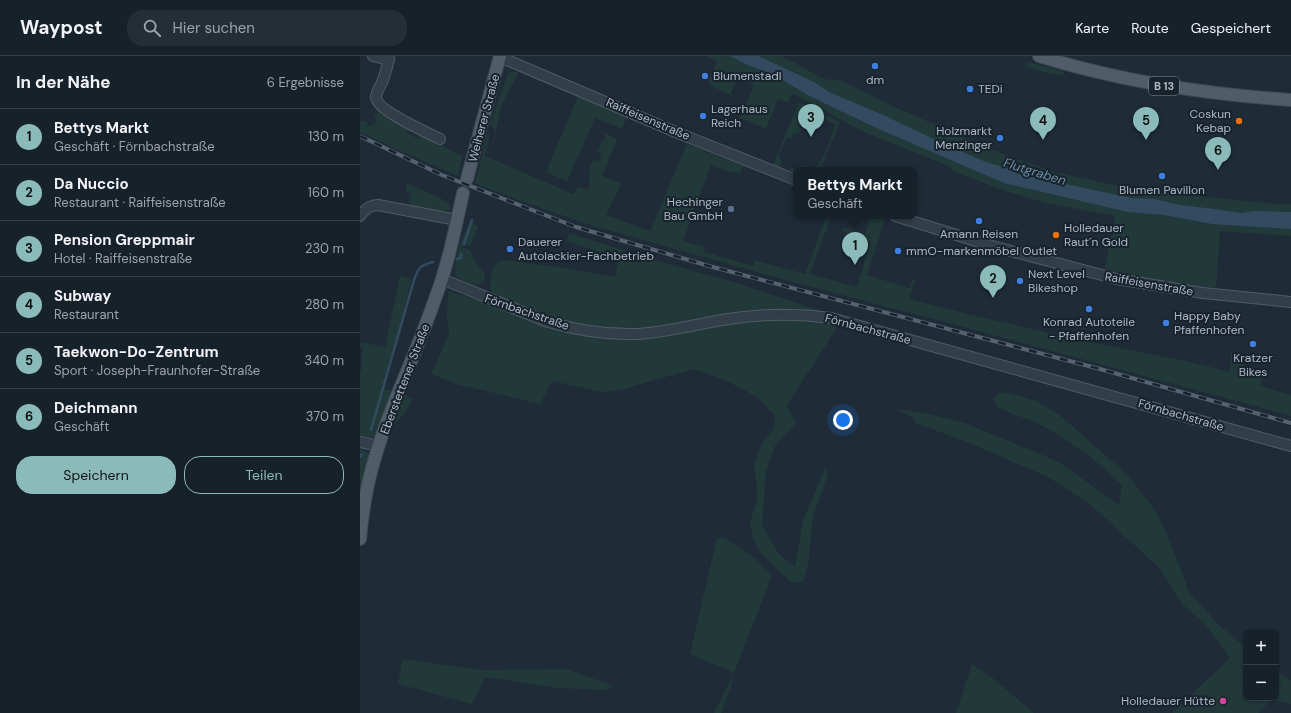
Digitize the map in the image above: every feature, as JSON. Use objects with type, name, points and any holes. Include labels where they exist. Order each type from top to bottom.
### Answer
[{"type":"main road","name":"Weiherer Straße","points":[[467,179],[500,56]]},
{"type":"main road","name":"B 13","points":[[1039,56],[1072,66],[1145,83],[1250,97],[1291,100]]},
{"type":"main road","points":[[457,220],[463,193]]},
{"type":"main road","name":"Eberstettener Straße","points":[[360,539],[367,489],[379,446],[399,390],[429,318],[442,279],[457,220]]},
{"type":"street","points":[[373,56],[389,58],[383,80],[376,96],[377,101],[389,112],[400,119],[440,139]]},
{"type":"street","name":"Raiffeisenstraße","points":[[500,56],[678,133],[793,179]]},
{"type":"street","points":[[360,216],[365,209],[378,205],[457,220]]},
{"type":"street","name":"Raiffeisenstraße","points":[[905,219],[992,246],[1117,279],[1203,293],[1291,302]]},
{"type":"street","name":"Förnbachstraße","points":[[442,279],[545,321],[598,333],[650,333],[758,315],[819,316],[831,318],[1291,446]]},
{"type":"street","points":[[360,442],[379,446]]},
{"type":"green space","points":[[706,56],[782,56],[824,79],[842,81],[897,108],[993,150],[1055,172],[1109,184],[1198,196],[1264,203],[1291,204],[1291,236],[1220,231],[1216,288],[1146,278],[1105,269],[1115,216],[1046,203],[1005,191],[951,170],[951,167],[862,131],[792,93],[788,103],[778,99],[766,129],[740,118],[754,85],[737,78],[731,93],[733,94],[732,96],[710,85],[709,81],[717,62]]},
{"type":"green space","points":[[1028,62],[1064,72],[1063,76],[1042,72],[1026,66]]},
{"type":"green space","points":[[519,72],[502,104],[490,158],[495,131],[490,124],[508,73]]},
{"type":"green space","points":[[578,96],[627,117],[622,129],[595,118],[567,181],[546,172]]},
{"type":"green space","points":[[799,102],[840,122],[821,167],[815,167],[822,160],[835,124],[819,117],[816,123],[803,118],[799,128],[801,129],[799,134],[794,132],[791,139],[787,137],[778,157],[782,161],[780,168],[773,165]]},
{"type":"green space","points":[[376,103],[387,115],[407,129],[406,132],[418,139],[420,134],[462,156],[458,176],[360,132],[360,121],[366,121],[369,127],[377,122],[374,116],[378,113],[374,107]]},
{"type":"green space","points":[[488,133],[490,134],[485,156],[573,194],[579,187],[589,189],[590,167],[594,159],[599,162],[602,154],[597,151],[603,139],[606,140],[604,137],[606,134],[617,139],[602,176],[621,184],[606,215],[650,231],[687,144],[743,166],[740,173],[727,171],[711,165],[683,241],[705,247],[704,252],[754,266],[754,260],[805,274],[825,219],[830,219],[810,274],[857,287],[871,241],[842,231],[843,227],[865,234],[870,219],[885,219],[867,275],[909,288],[912,280],[915,280],[909,299],[1075,339],[1186,361],[1230,372],[1231,353],[1244,357],[1244,370],[1265,372],[1260,386],[1291,395],[1291,416],[785,280],[593,226],[515,199],[475,183]]},
{"type":"green space","points":[[790,167],[793,168],[793,172],[789,170]]},
{"type":"green space","points":[[407,183],[442,199],[451,206],[449,210],[437,212],[417,210],[409,204],[411,193],[406,192]]},
{"type":"green space","points":[[470,220],[478,227],[470,246],[463,244],[462,247],[470,250],[475,262],[485,273],[484,282],[477,285],[465,282],[455,275],[457,254]]},
{"type":"green space","points":[[569,233],[657,261],[730,281],[825,312],[817,314],[756,311],[734,313],[662,329],[603,329],[552,319],[494,296],[490,284],[491,274],[495,265],[503,260],[552,266],[615,277],[619,259],[567,241]]},
{"type":"green space","points":[[400,276],[411,279],[397,340],[383,388],[393,392],[376,435],[368,438],[360,437],[360,374],[362,366],[362,347],[360,346],[360,342],[385,347]]},
{"type":"green space","points":[[448,291],[490,304],[541,324],[573,333],[687,331],[753,320],[792,320],[827,323],[838,326],[787,405],[796,423],[775,446],[766,471],[762,526],[779,554],[795,567],[803,521],[825,468],[828,474],[813,516],[808,565],[803,582],[791,582],[763,556],[756,545],[752,533],[750,522],[757,500],[754,465],[761,445],[774,429],[775,416],[757,397],[723,379],[694,369],[620,390],[601,392],[552,381],[540,404],[456,384],[431,374],[449,334],[447,314]]},
{"type":"green space","points":[[1004,392],[1037,401],[1062,417],[1129,476],[1157,513],[1169,539],[1189,592],[1219,625],[1243,645],[1243,701],[1270,701],[1258,713],[1172,713],[1230,658],[1205,624],[1182,604],[1159,568],[1091,505],[1048,477],[962,440],[915,423],[912,417],[896,409],[925,413],[965,423],[1059,462],[1119,505],[1122,485],[1092,458],[1054,432],[1031,420],[997,407],[993,400],[997,394]]},
{"type":"green space","points":[[404,394],[413,399],[404,414],[391,428]]},
{"type":"green space","points":[[360,449],[367,452],[370,457],[360,498]]},
{"type":"green space","points":[[724,537],[755,558],[772,575],[734,673],[690,654],[717,538]]},
{"type":"green space","points":[[403,659],[482,670],[566,669],[614,686],[606,690],[557,688],[485,677],[472,704],[398,684]]},
{"type":"green space","points":[[972,664],[994,679],[1034,713],[956,713]]},
{"type":"green space","points":[[734,673],[731,687],[721,713],[714,713]]},
{"type":"green space","points":[[1279,673],[1291,680],[1291,704],[1276,701],[1279,701]]},
{"type":"water","points":[[730,56],[758,56],[814,82],[829,92],[881,114],[951,147],[986,162],[1010,169],[1018,174],[1132,198],[1154,199],[1179,205],[1241,213],[1255,211],[1291,212],[1291,229],[1212,224],[1164,215],[1128,212],[1004,183],[881,130],[808,95],[772,74],[750,66]]},
{"type":"waterway","points":[[464,244],[472,220]]},
{"type":"waterway","points":[[457,259],[461,258],[461,254]]},
{"type":"waterway","points":[[371,430],[414,280],[420,268],[433,262]]},
{"type":"railway","points":[[360,136],[442,175],[576,227],[709,266],[1100,369],[1291,423]]},
{"type":"place","name":"dm","points":[[875,66]]},
{"type":"place","name":"Blumenstadl","points":[[705,76]]},
{"type":"place","name":"TEDi","points":[[970,89]]},
{"type":"place","name":"Lagerhaus Reich","points":[[703,116]]},
{"type":"place","name":"Coskun Kebap","points":[[1239,121]]},
{"type":"place","name":"Pension Greppmair","points":[[811,137]]},
{"type":"place","name":"Holzmarkt Menzinger","points":[[1000,138]]},
{"type":"place","name":"Subway","points":[[1043,140]]},
{"type":"place","name":"Taekwon-Do-Zentrum","points":[[1146,140]]},
{"type":"place","name":"Deichmann","points":[[1218,170]]},
{"type":"place","name":"Blumen Pavillon","points":[[1162,176]]},
{"type":"place","name":"Hechinger Bau GmbH","points":[[731,209]]},
{"type":"place","name":"Amann Reisen","points":[[979,221]]},
{"type":"place","name":"Holledauer Raut´n Gold","points":[[1056,235]]},
{"type":"place","name":"Dauerer Autolackier-Fachbetrieb","points":[[510,249]]},
{"type":"place","name":"mmO-markenmöbel Outlet","points":[[898,251]]},
{"type":"place","name":"Bettys Markt","points":[[855,265]]},
{"type":"place","name":"Next Level Bikeshop","points":[[1020,281]]},
{"type":"place","name":"Da Nuccio","points":[[993,298]]},
{"type":"place","name":"Konrad Autoteile - Pfaffenhofen","points":[[1089,309]]},
{"type":"place","name":"Happy Baby Pfaffenhofen","points":[[1166,323]]},
{"type":"place","name":"Kratzer Bikes","points":[[1253,344]]},
{"type":"place","name":"Holledauer Hütte","points":[[1223,701]]},
{"type":"water label","name":"Flutgraben","points":[[1035,171]]}]
